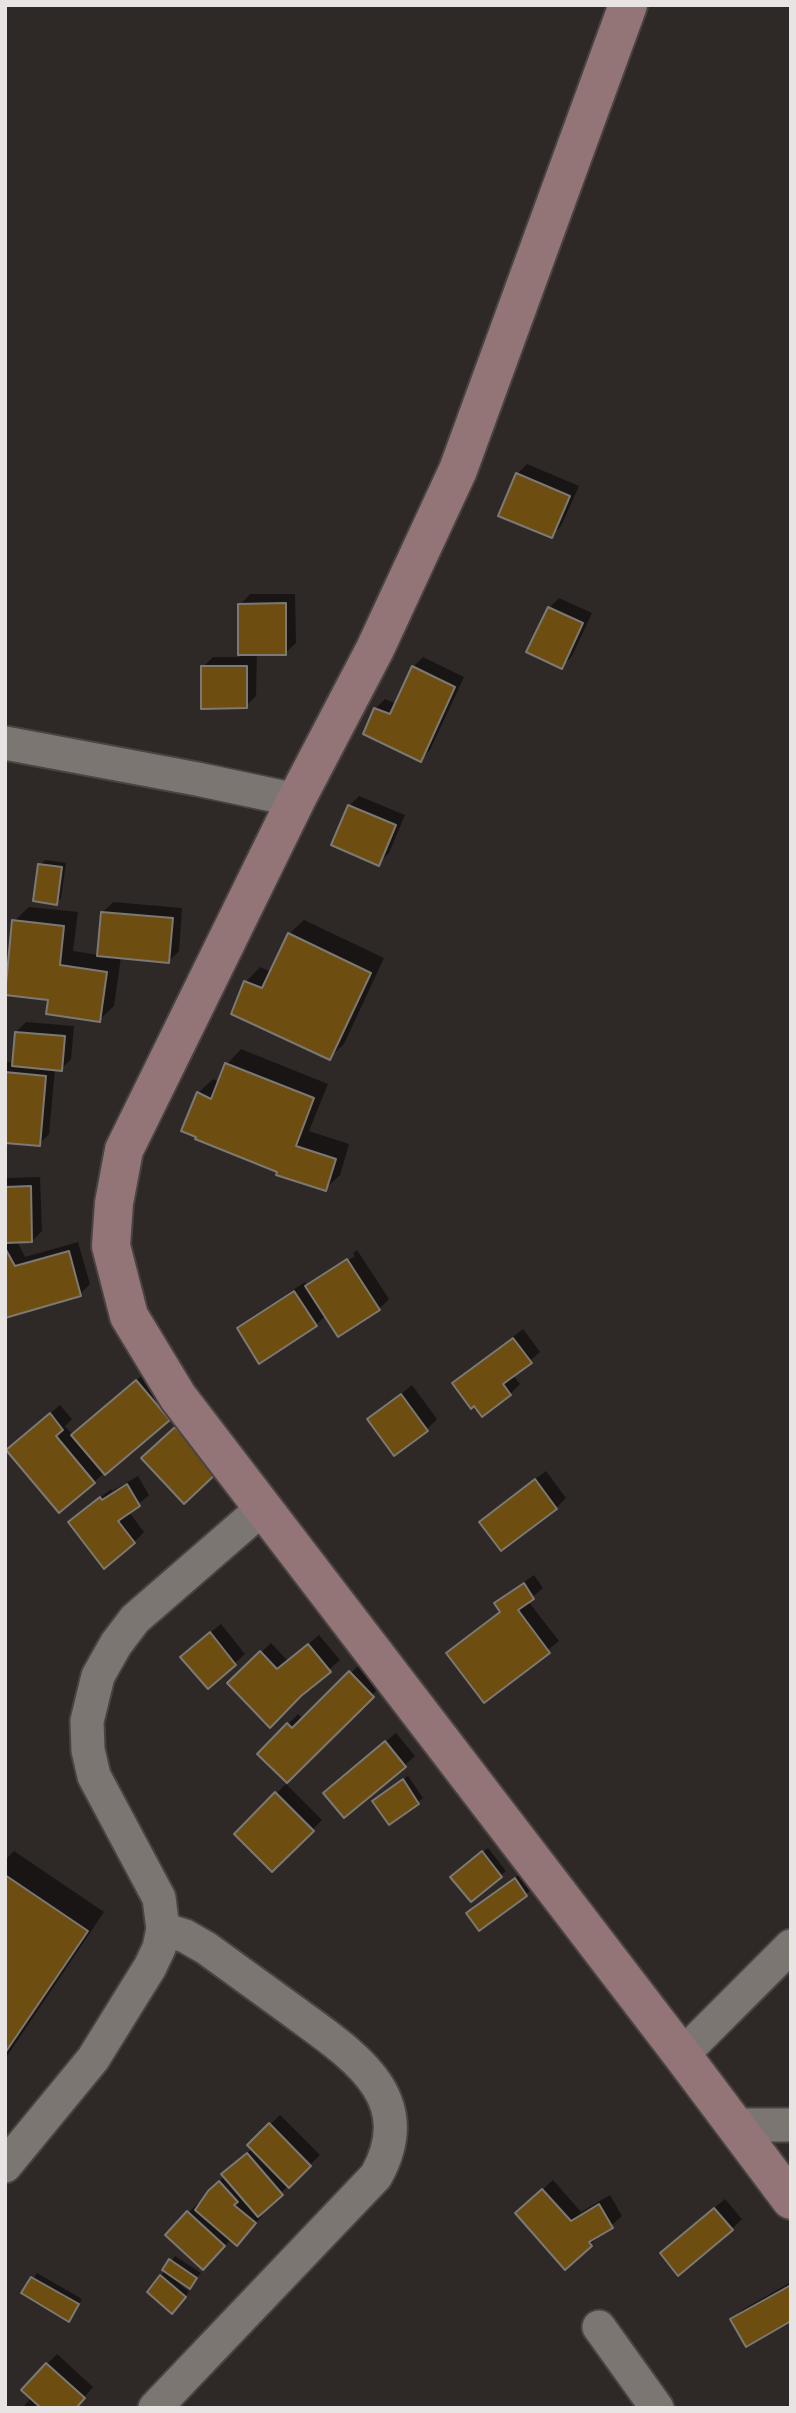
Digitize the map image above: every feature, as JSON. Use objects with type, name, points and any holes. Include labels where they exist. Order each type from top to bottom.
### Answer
[{"type":"main road","points":[[628,5],[458,470],[375,649],[296,800],[124,1150],[114,1203],[111,1246],[129,1317],[178,1397],[791,2200]]},
{"type":"street","points":[[5,743],[296,800]]},
{"type":"street","points":[[5,2166],[93,2059],[150,1967],[159,1948],[163,1929],[159,1898],[94,1776],[88,1751],[87,1721],[98,1675],[135,1619],[264,1507]]},
{"type":"street","points":[[155,2408],[376,2176],[386,2158],[390,2137],[390,2112],[377,2086],[353,2055],[206,1948],[185,1936],[163,1929]]},
{"type":"street","points":[[682,2055],[791,1946]]},
{"type":"street","points":[[735,2124],[791,2124]]},
{"type":"street","points":[[599,2328],[642,2402]]},
{"type":"building","points":[[516,473],[570,496],[552,538],[498,516]]},
{"type":"building","points":[[286,603],[286,655],[238,655],[238,604]]},
{"type":"building","points":[[548,607],[583,623],[562,669],[526,652]]},
{"type":"building","points":[[201,666],[247,666],[247,708],[201,709]]},
{"type":"building","points":[[412,666],[455,687],[421,762],[363,734],[374,708],[390,714]]},
{"type":"building","points":[[348,805],[396,825],[379,866],[331,845]]},
{"type":"building","points":[[38,864],[62,867],[57,905],[33,901]]},
{"type":"building","points":[[101,912],[173,918],[169,963],[97,956]]},
{"type":"building","points":[[12,920],[64,926],[60,965],[107,972],[100,1022],[46,1014],[48,1000],[5,995]]},
{"type":"building","points":[[288,933],[371,973],[330,1060],[231,1014],[244,981],[262,988]]},
{"type":"building","points":[[15,1032],[65,1036],[62,1071],[12,1066]]},
{"type":"building","points":[[225,1063],[314,1098],[296,1146],[336,1159],[326,1191],[276,1175],[277,1172],[181,1131],[197,1092],[211,1099]]},
{"type":"building","points":[[5,1072],[46,1076],[40,1146],[5,1143]]},
{"type":"building","points":[[31,1186],[32,1242],[5,1243],[5,1187]]},
{"type":"building","points":[[5,1248],[15,1266],[69,1251],[81,1296],[5,1318]]},
{"type":"building","points":[[347,1259],[380,1310],[338,1337],[305,1286]]},
{"type":"building","points":[[294,1291],[317,1326],[259,1364],[237,1328]]},
{"type":"building","points":[[513,1338],[532,1363],[503,1384],[511,1395],[482,1417],[474,1406],[471,1409],[452,1383]]},
{"type":"building","points":[[136,1380],[170,1420],[105,1475],[71,1435]]},
{"type":"building","points":[[401,1394],[428,1431],[394,1456],[367,1419]]},
{"type":"building","points":[[50,1413],[63,1430],[56,1436],[95,1483],[59,1513],[6,1450]]},
{"type":"building","points":[[175,1427],[218,1472],[184,1504],[141,1458]]},
{"type":"building","points":[[535,1479],[557,1509],[501,1551],[479,1522]]},
{"type":"building","points":[[127,1484],[140,1506],[118,1521],[135,1543],[104,1569],[68,1522],[100,1497],[102,1500]]},
{"type":"building","points":[[524,1583],[534,1599],[518,1610],[550,1653],[484,1703],[446,1653],[500,1612],[494,1603]]},
{"type":"building","points":[[210,1632],[236,1665],[208,1689],[180,1657]]},
{"type":"building","points":[[308,1644],[331,1672],[301,1696],[270,1728],[227,1683],[260,1651],[277,1669]]},
{"type":"building","points":[[349,1671],[374,1697],[287,1783],[257,1754],[287,1723],[292,1728]]},
{"type":"building","points":[[385,1741],[406,1767],[344,1818],[323,1793]]},
{"type":"building","points":[[403,1779],[419,1804],[389,1825],[372,1801]]},
{"type":"building","points":[[275,1792],[314,1831],[272,1872],[234,1834]]},
{"type":"building","points":[[482,1851],[502,1877],[471,1902],[450,1877]]},
{"type":"building","points":[[5,1875],[88,1931],[5,2053]]},
{"type":"building","points":[[515,1878],[527,1896],[479,1931],[466,1913]]},
{"type":"building","points":[[269,2123],[311,2166],[289,2188],[247,2145]]},
{"type":"building","points":[[247,2153],[283,2195],[258,2217],[221,2174]]},
{"type":"building","points":[[219,2181],[238,2202],[234,2205],[256,2223],[237,2246],[195,2210]]},
{"type":"building","points":[[542,2189],[571,2221],[599,2204],[613,2228],[589,2242],[592,2246],[565,2270],[515,2213]]},
{"type":"building","points":[[714,2208],[733,2230],[678,2276],[660,2253]]},
{"type":"building","points":[[187,2211],[225,2246],[203,2270],[165,2235]]},
{"type":"building","points":[[169,2259],[197,2278],[190,2289],[162,2270]]},
{"type":"building","points":[[160,2275],[186,2297],[172,2314],[147,2292]]},
{"type":"building","points":[[31,2277],[79,2304],[69,2322],[21,2293]]},
{"type":"building","points":[[791,2285],[791,2321],[746,2347],[730,2319]]},
{"type":"building","points":[[46,2363],[85,2398],[76,2408],[41,2408],[21,2390]]}]
